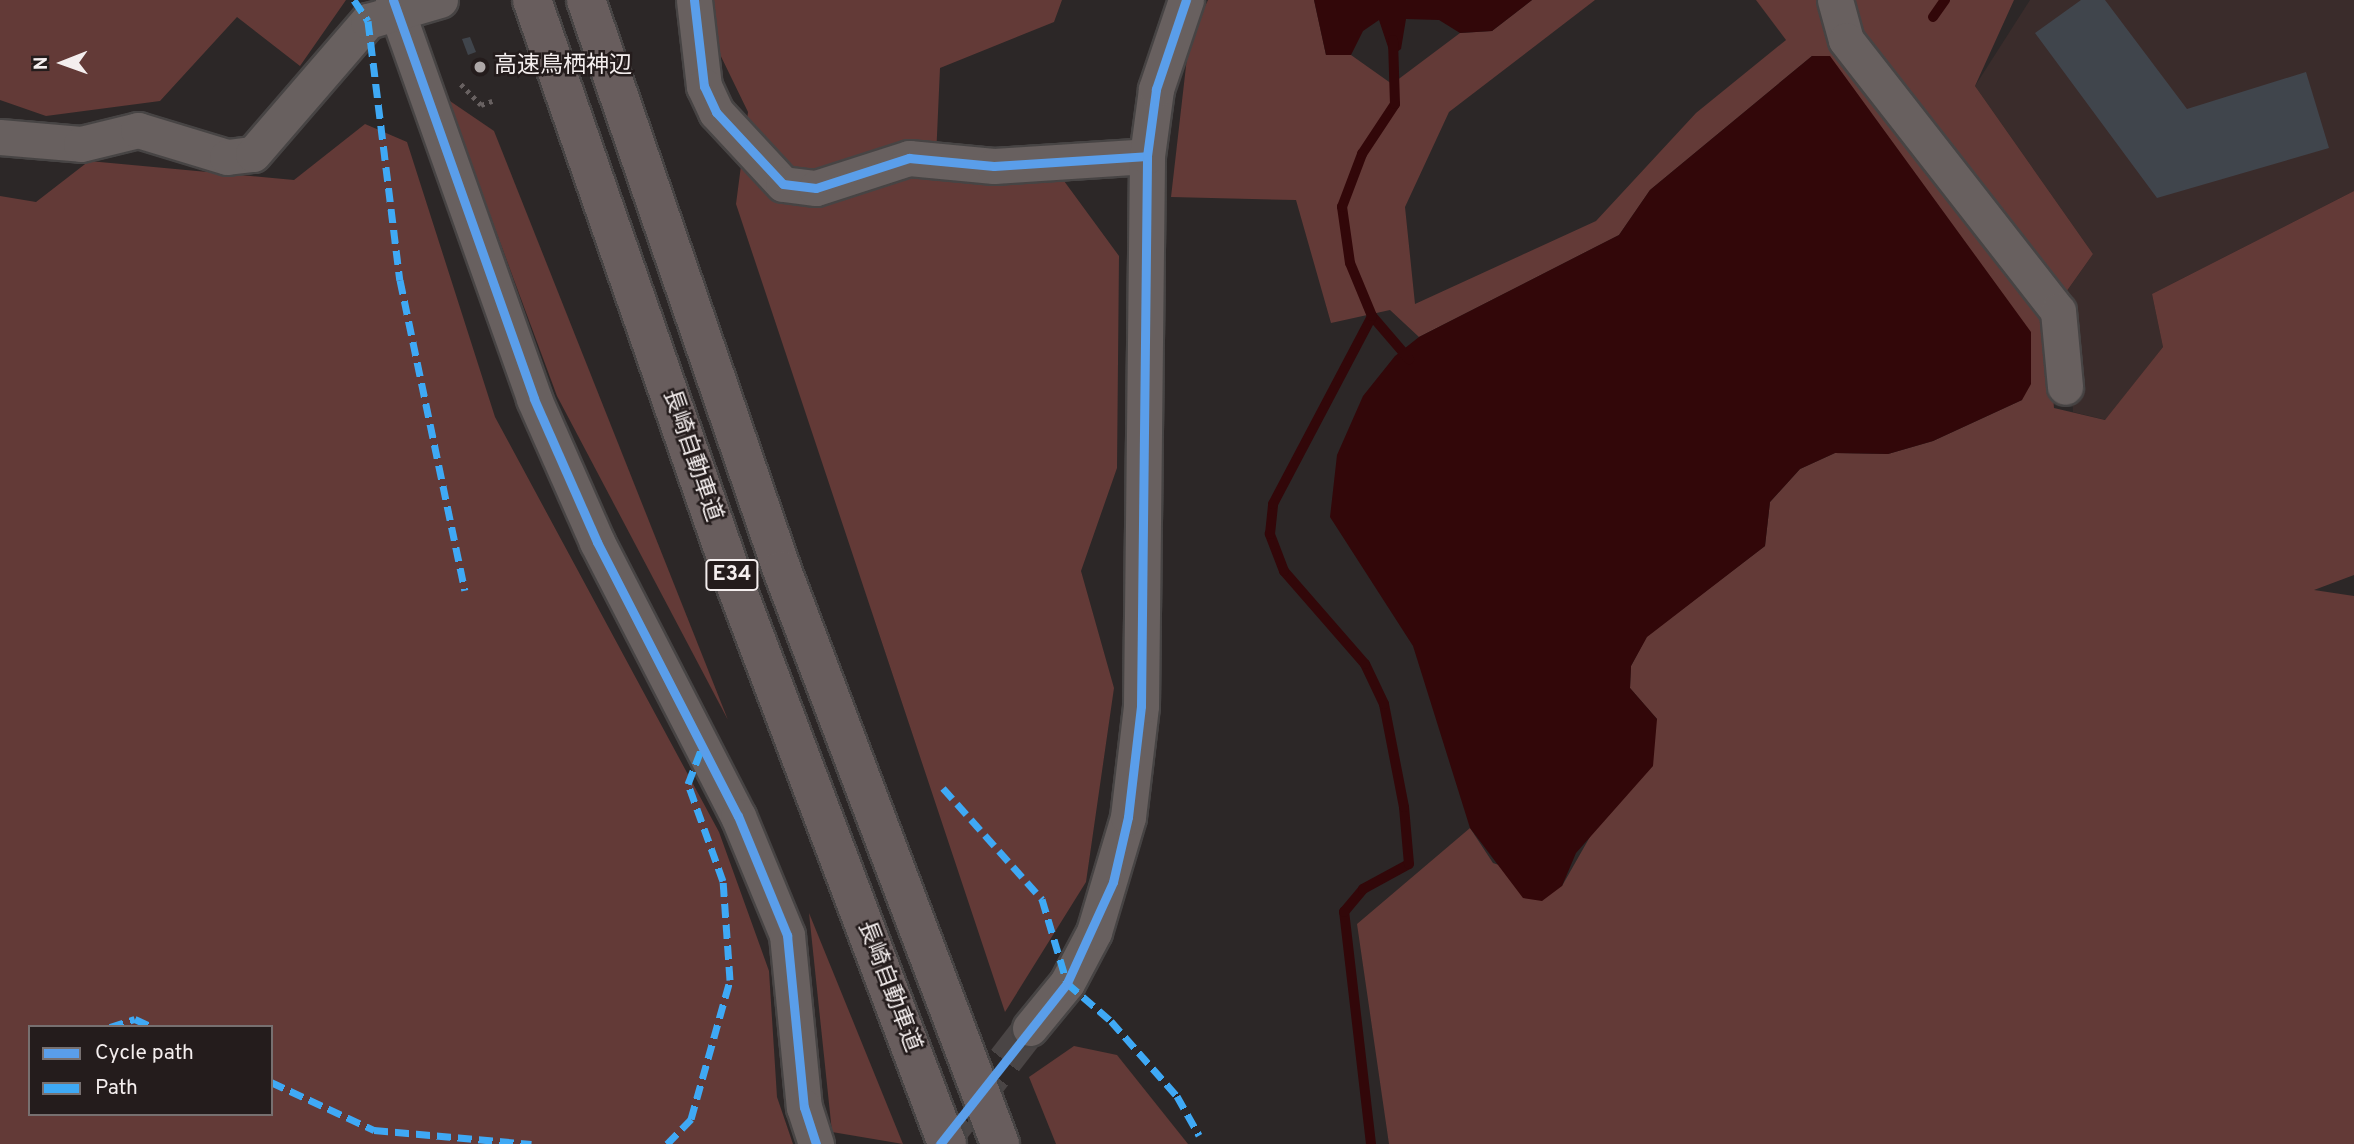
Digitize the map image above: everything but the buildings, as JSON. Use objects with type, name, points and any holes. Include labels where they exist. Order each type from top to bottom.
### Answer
[{"type":"highway","name":"長崎自動車道","points":[[532,0],[737,589],[947,1144]]},
{"type":"highway","name":"E34","points":[[586,0],[782,570],[1000,1144]]},
{"type":"street","points":[[694,0],[704,86],[716,112],[783,184],[816,188],[909,158],[994,166],[1147,156]]},
{"type":"street","points":[[1030,1028],[1067,983],[1094,932],[1128,817],[1141,706],[1147,156],[1156,89],[1186,0]]},
{"type":"street","points":[[1835,0],[1846,40],[2058,311],[2065,387]]},
{"type":"street","points":[[0,137],[81,144],[138,130],[227,157],[253,155],[368,21],[414,5],[534,399],[597,542],[738,816],[787,935],[804,1107],[816,1144]]},
{"type":"shaded area","points":[[0,0],[346,0],[300,66],[237,17],[160,101],[46,116],[0,100]]},
{"type":"shaded area","points":[[710,0],[1062,0],[1054,22],[940,68],[935,180],[1056,170],[1119,256],[1117,468],[1081,571],[1114,688],[1086,882],[1005,1012],[736,204],[748,112],[713,40]]},
{"type":"shaded area","points":[[1208,0],[1314,0],[1326,55],[1351,55],[1392,84],[1460,33],[1492,31],[1532,0],[1595,0],[1449,112],[1405,207],[1415,304],[1596,221],[1696,113],[1786,40],[1756,0],[2014,0],[1975,86],[2093,254],[2047,319],[2054,408],[2105,420],[2163,347],[2152,294],[2354,191],[2354,575],[2314,590],[2354,596],[2354,1144],[1389,1144],[1357,924],[1470,828],[1493,863],[1562,886],[1657,719],[1630,688],[1631,666],[1647,636],[1765,546],[1770,502],[1800,469],[1835,453],[1888,454],[1933,441],[2022,400],[1812,56],[1650,190],[1619,235],[1419,337],[1390,310],[1331,323],[1296,200],[1171,197],[1189,40]]},
{"type":"shaded area","points":[[1314,0],[1532,0],[1492,31],[1460,33],[1439,20],[1406,19],[1401,49],[1391,56],[1379,20],[1363,31],[1351,55],[1326,55]]},
{"type":"shaded area","points":[[2030,0],[2354,0],[2354,191],[2152,294],[2163,347],[2106,420],[2073,412],[2067,291],[2093,254],[1975,86]]},
{"type":"shaded area","points":[[1812,56],[1830,56],[2031,332],[2031,384],[2022,400],[1933,441],[1888,454],[1835,453],[1800,469],[1770,502],[1765,546],[1647,637],[1631,666],[1630,688],[1657,719],[1653,766],[1576,853],[1562,886],[1542,901],[1523,898],[1470,828],[1413,646],[1330,517],[1337,455],[1363,396],[1395,356],[1419,337],[1619,235],[1650,190]]},
{"type":"shaded area","points":[[447,99],[494,131],[728,720],[557,396]]},
{"type":"shaded area","points":[[365,124],[407,142],[495,417],[719,832],[769,971],[777,1097],[793,1144],[0,1144],[0,196],[36,202],[89,161],[294,180]]},
{"type":"shaded area","points":[[809,913],[903,1144],[832,1132]]},
{"type":"shaded area","points":[[1074,1046],[1117,1055],[1188,1144],[1056,1144],[1029,1077]]},
{"type":"waterway","points":[[1933,17],[1945,0]]},
{"type":"waterway","points":[[1371,1144],[1344,912],[1363,889],[1409,864],[1404,807],[1384,704],[1365,664],[1284,571],[1270,534],[1273,504],[1372,316],[1350,263],[1342,207],[1362,154],[1395,104],[1393,40]]},
{"type":"waterway","points":[[1372,316],[1409,359]]},
{"type":"tunnel","points":[[940,1144],[1030,1028]]},
{"type":"marked path","points":[[354,0],[368,21],[400,280],[465,590]]},
{"type":"marked path","points":[[667,1144],[691,1119],[730,980],[723,881],[688,784],[702,748]]},
{"type":"marked path","points":[[943,788],[1042,899],[1067,983],[1111,1021],[1177,1096],[1199,1135]]},
{"type":"marked path","points":[[116,1025],[135,1019],[148,1025]]},
{"type":"marked path","points":[[273,1083],[374,1130],[531,1144]]},
{"type":"cycle path","points":[[393,0],[534,399],[597,542],[738,816],[787,935],[804,1107],[816,1144]]},
{"type":"cycle path","points":[[694,0],[704,86],[716,112],[783,184],[816,188],[909,158],[994,166],[1147,156]]},
{"type":"cycle path","points":[[940,1144],[1067,983],[1113,882],[1128,817],[1141,706],[1147,156],[1156,89],[1186,0]]},
{"type":"place","name":"高速鳥栖神辺","points":[[480,67]]}]
